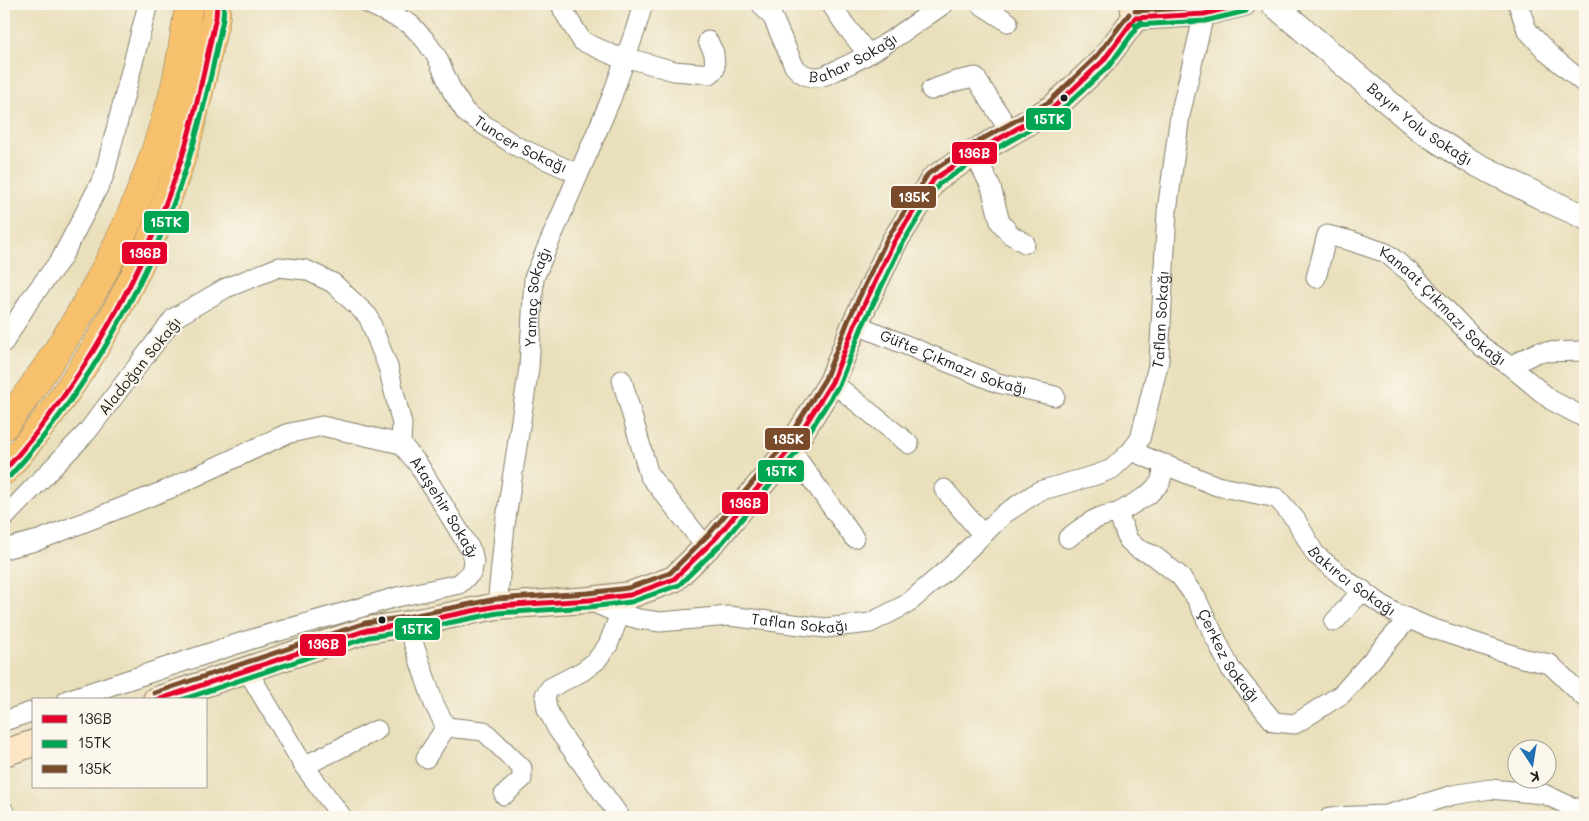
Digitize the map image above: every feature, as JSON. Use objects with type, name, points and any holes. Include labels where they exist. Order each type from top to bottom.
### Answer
[{"type":"highway","points":[[4,426],[36,383],[83,311],[110,262],[134,209],[154,158],[175,86],[189,4]]},
{"type":"highway","points":[[4,471],[53,411],[90,358],[115,314],[141,260],[183,153],[196,109],[216,17],[217,4]]},
{"type":"main road","points":[[162,698],[367,630],[497,606],[589,600],[630,595],[674,579],[708,548],[790,449],[832,382],[855,324],[894,242],[934,179],[974,153],[1053,108],[1103,61],[1134,11]]},
{"type":"main road","points":[[4,754],[32,744]]},
{"type":"street","points":[[4,342],[30,301],[61,259],[104,176],[148,4]]},
{"type":"street","name":"Tuncer Sokağı","points":[[369,4],[410,24],[426,40],[437,56],[452,91],[466,113],[516,146],[578,174]]},
{"type":"street","points":[[561,4],[582,41],[615,56],[674,70],[710,74],[715,69],[714,53],[708,41]]},
{"type":"street","name":"Yamaç Sokağı","points":[[497,606],[505,525],[529,368],[534,278],[611,99],[643,4]]},
{"type":"street","name":"Bahar Sokağı","points":[[761,4],[773,18],[794,66],[800,72],[816,77],[824,76],[868,54],[944,4]]},
{"type":"street","points":[[831,4],[868,54]]},
{"type":"street","points":[[980,4],[1008,22]]},
{"type":"street","points":[[1134,11],[1176,10],[1204,14],[1244,4]]},
{"type":"street","name":"Bayır Yolu Sokağı","points":[[1273,4],[1421,130],[1468,160],[1585,217]]},
{"type":"street","points":[[1518,4],[1527,30],[1548,54],[1585,84]]},
{"type":"street","name":"Taflan Sokağı","points":[[589,600],[620,614],[660,622],[729,616],[825,628],[870,623],[907,604],[949,568],[1004,514],[1039,492],[1112,469],[1140,439],[1159,361],[1167,211],[1180,115],[1204,14]]},
{"type":"street","points":[[930,90],[974,77],[1011,133]]},
{"type":"street","points":[[974,153],[991,187],[1000,222],[1010,236],[1025,244]]},
{"type":"street","name":"Kanaat Çıkmazı Sokağı","points":[[1316,278],[1327,235],[1386,253],[1412,274],[1481,346],[1510,366],[1552,400],[1585,418]]},
{"type":"street","name":"Aladoğan Sokağı","points":[[4,518],[87,432],[174,318],[226,288],[280,268],[306,270],[332,284],[368,316],[388,367],[402,424],[401,444]]},
{"type":"street","name":"Güfte Çıkmazı Sokağı","points":[[855,324],[998,383],[1055,396]]},
{"type":"street","points":[[1510,366],[1538,352],[1585,351]]},
{"type":"street","points":[[622,380],[648,475],[708,548]]},
{"type":"street","points":[[832,382],[909,444]]},
{"type":"street","name":"Ataşehir Sokağı","points":[[4,549],[39,540],[169,489],[286,434],[322,426],[401,444],[418,464],[472,552],[474,562],[472,572],[459,584],[397,597],[258,637],[73,698]]},
{"type":"street","points":[[790,449],[854,538]]},
{"type":"street","name":"Bakırcı Sokağı","points":[[1131,450],[1217,486],[1276,498],[1296,520],[1315,554],[1349,582],[1394,612],[1428,627],[1496,650],[1550,664],[1585,698]]},
{"type":"street","points":[[1068,538],[1093,519],[1107,514],[1118,513],[1148,495],[1160,483],[1165,464]]},
{"type":"street","points":[[944,489],[983,535]]},
{"type":"street","name":"Çerkez Sokağı","points":[[1118,513],[1128,540],[1138,549],[1153,555],[1180,576],[1196,598],[1230,668],[1274,722],[1294,724],[1342,694],[1408,619]]},
{"type":"street","points":[[1334,622],[1363,590]]},
{"type":"street","points":[[620,614],[608,645],[596,661],[583,671],[550,688],[545,695],[547,709],[558,730],[620,817]]},
{"type":"street","points":[[407,624],[434,704],[446,727]]},
{"type":"street","points":[[247,670],[304,766],[342,817]]},
{"type":"street","points":[[4,721],[32,712]]},
{"type":"street","points":[[426,758],[446,727]]},
{"type":"street","points":[[446,727],[484,732],[522,768],[522,779],[504,795]]},
{"type":"street","points":[[304,766],[377,730]]},
{"type":"street","points":[[1330,817],[1386,815],[1453,795],[1490,789],[1544,794],[1574,808],[1585,808]]},
{"type":"street","points":[[4,811],[5,817]]},
{"type":"transit line","name":"136B","points":[[4,471],[33,437],[85,364],[109,325],[149,244],[166,202],[186,143],[196,107],[216,17],[217,4]]},
{"type":"transit line","name":"135K","points":[[1135,11],[1203,7],[1214,4]]},
{"type":"transit line","name":"136B","points":[[1135,18],[1204,14],[1244,4]]},
{"type":"transit line","name":"15TK","points":[[10,476],[67,406],[92,368],[137,288],[156,247],[173,205],[198,127],[223,19],[224,5]]},
{"type":"transit line","name":"15TK","points":[[1135,25],[1205,21],[1246,11]]},
{"type":"transit line","name":"135K","points":[[154,693],[365,623],[496,599],[588,593],[628,588],[670,573],[710,533],[784,445],[825,379],[848,321],[887,239],[928,174],[970,146],[1049,102],[1097,56],[1129,14]]},
{"type":"transit line","name":"136B","points":[[163,698],[367,630],[497,606],[589,600],[630,595],[674,579],[716,538],[790,449],[832,382],[855,324],[894,242],[934,179],[974,153],[1053,108],[1103,61],[1135,18]]},
{"type":"transit line","name":"15TK","points":[[187,698],[369,637],[498,613],[589,607],[631,602],[679,585],[722,543],[796,453],[839,385],[862,327],[901,246],[939,184],[978,159],[1057,114],[1109,66],[1141,22]]}]
